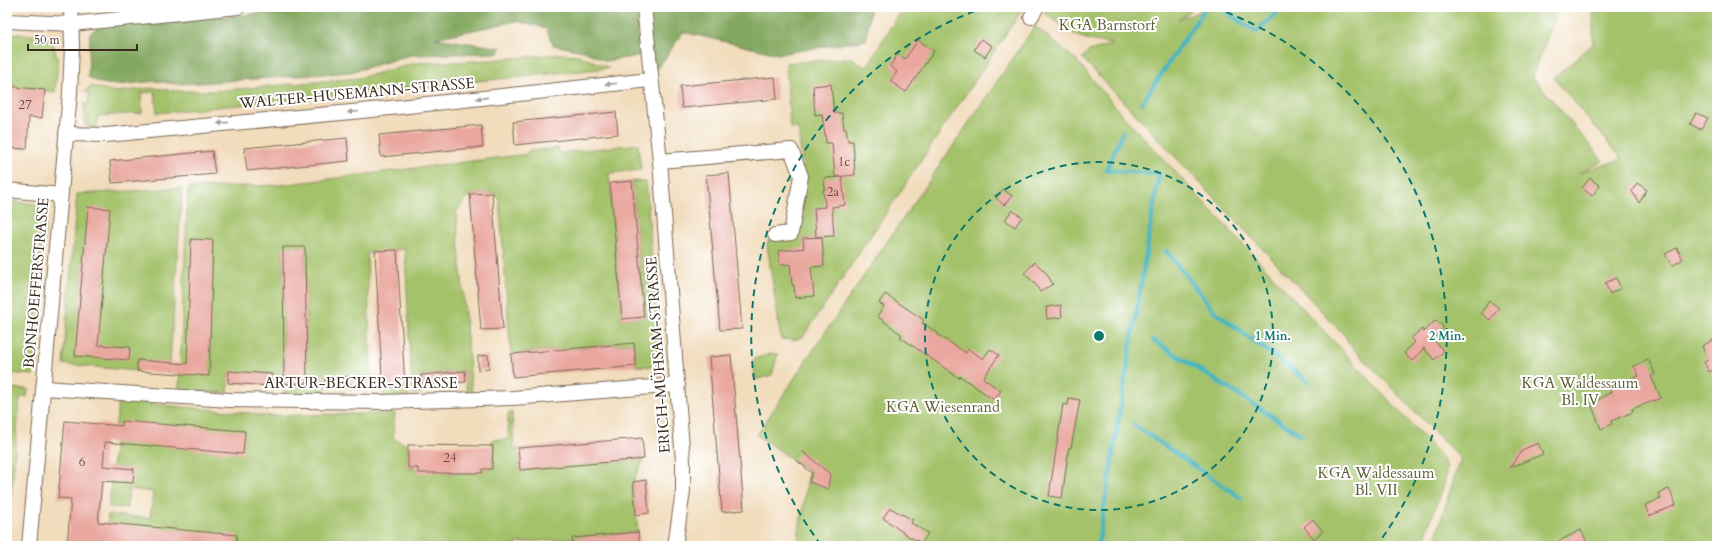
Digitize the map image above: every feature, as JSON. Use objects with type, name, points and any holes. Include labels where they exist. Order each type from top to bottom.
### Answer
[{"type":"street","name":"BONHOEFFERSTRASSE","points":[[30,546],[70,93],[71,7]]},
{"type":"street","points":[[7,22],[72,24],[238,7]]},
{"type":"street","name":"ERICH-MÜHSAM-STRASSE","points":[[644,7],[650,80],[660,161],[683,461],[683,491],[675,546]]},
{"type":"street","name":"WALTER-HUSEMANN-STRASSE","points":[[66,134],[106,135],[362,111],[650,80]]},
{"type":"street","points":[[660,161],[791,150],[801,176],[791,233],[775,235]]},
{"type":"street","points":[[7,190],[60,195]]},
{"type":"street","name":"ARTUR-BECKER-STRASSE","points":[[44,388],[230,400],[380,402],[513,398],[678,385]]},
{"type":"green space","points":[[312,7],[636,7],[639,56],[606,61],[584,51],[553,45],[546,28],[517,21],[435,38],[501,48],[499,53],[411,55],[351,72],[199,83],[176,84],[156,81],[116,85],[100,83],[88,77],[90,33],[95,29],[115,23],[220,17],[296,10]]},
{"type":"green space","points":[[652,7],[871,7],[866,40],[778,54],[683,32],[650,80],[644,9]]},
{"type":"green space","points":[[903,7],[1024,7],[803,337],[794,340],[781,339],[767,244],[768,241],[795,238],[804,178],[798,128],[790,128],[786,63],[852,58],[866,68]]},
{"type":"green space","points":[[1049,7],[1196,7],[1178,20],[1210,7],[1559,7],[1532,76],[1603,161],[1579,173],[1622,159],[1554,78],[1593,44],[1593,7],[1717,7],[1717,546],[1435,546],[1436,537],[1461,459],[1349,344],[1345,336],[1082,58],[1089,51],[1113,44],[1077,36],[1044,13]]},
{"type":"green space","points":[[1035,26],[1077,61],[1124,117],[1426,440],[1446,464],[1445,481],[1428,528],[1424,546],[806,546],[798,537],[809,471],[757,435],[805,362]]},
{"type":"green space","points":[[7,33],[40,36],[53,43],[58,61],[55,92],[7,86]]},
{"type":"green space","points":[[561,54],[578,55],[609,68],[157,113],[155,92],[141,93],[142,113],[97,116],[97,128],[85,125],[84,104],[88,104],[89,92],[85,92],[90,86],[116,92],[154,88],[176,91],[215,91],[359,78],[417,63],[477,61]]},
{"type":"green space","points":[[638,144],[641,170],[609,173],[622,319],[644,317],[632,181],[646,182],[658,338],[658,367],[636,366],[634,343],[511,354],[499,198],[492,193],[470,194],[456,212],[472,394],[467,395],[465,371],[421,375],[422,393],[412,394],[405,249],[367,253],[371,379],[370,377],[326,377],[325,397],[284,397],[284,384],[307,383],[305,247],[283,248],[284,378],[272,374],[229,372],[228,393],[179,390],[188,188],[281,185],[528,154],[528,151],[558,148],[559,153]]},
{"type":"green space","points":[[182,188],[170,363],[138,360],[137,371],[63,364],[77,194]]},
{"type":"green space","points":[[7,201],[47,205],[33,375],[7,373]]},
{"type":"green space","points":[[771,354],[778,354],[772,375],[755,380],[754,359]]},
{"type":"green space","points":[[408,386],[409,396],[383,398],[383,387]]},
{"type":"green space","points":[[7,388],[28,389],[27,397],[20,397],[7,544]]},
{"type":"green space","points":[[118,401],[250,413],[260,416],[395,413],[393,439],[408,445],[408,468],[445,473],[482,473],[482,469],[492,469],[492,440],[508,439],[508,413],[512,412],[514,449],[518,448],[520,470],[644,459],[633,482],[638,532],[516,543],[516,546],[293,546],[275,544],[274,546],[105,546],[108,515],[150,518],[153,492],[129,489],[127,508],[109,507]]},
{"type":"building","points":[[981,39],[992,46],[985,57],[974,50]]},
{"type":"building","points":[[918,40],[934,51],[906,92],[890,81],[897,72],[890,66],[898,54],[905,59]]},
{"type":"building","points":[[775,77],[777,99],[682,108],[680,86]]},
{"type":"building","points":[[831,84],[834,113],[842,113],[844,129],[846,128],[848,141],[853,141],[855,175],[835,177],[832,143],[826,143],[822,114],[815,115],[813,86]]},
{"type":"building","points":[[7,86],[45,90],[42,118],[29,117],[27,149],[7,148]]},
{"type":"building","points":[[616,112],[618,134],[515,145],[513,122]]},
{"type":"building","points":[[1696,113],[1708,118],[1701,130],[1690,124]]},
{"type":"building","points":[[481,125],[483,147],[381,157],[379,135]]},
{"type":"building","points":[[347,138],[349,161],[247,171],[244,148]]},
{"type":"building","points":[[212,151],[215,174],[112,183],[110,161]]},
{"type":"building","points":[[729,173],[742,329],[720,330],[706,175]]},
{"type":"building","points":[[842,177],[845,205],[832,207],[834,236],[816,237],[814,208],[825,207],[823,189],[825,189],[824,178]]},
{"type":"building","points":[[1590,178],[1600,186],[1592,196],[1582,188]]},
{"type":"building","points":[[632,181],[644,317],[622,319],[610,183]]},
{"type":"building","points":[[1637,183],[1647,190],[1639,203],[1632,191]]},
{"type":"building","points":[[1003,189],[1012,196],[1004,205],[996,198]]},
{"type":"building","points":[[492,193],[503,329],[481,330],[470,194]]},
{"type":"building","points":[[88,207],[110,209],[98,345],[130,347],[129,360],[75,356]]},
{"type":"building","points":[[1012,210],[1022,217],[1015,227],[1005,220]]},
{"type":"building","points":[[822,237],[824,266],[811,267],[814,296],[795,298],[790,264],[780,265],[778,251],[804,248],[803,238]]},
{"type":"building","points":[[191,239],[213,240],[209,376],[137,371],[137,360],[187,364]]},
{"type":"building","points":[[283,247],[305,247],[307,383],[284,384]]},
{"type":"building","points":[[1677,248],[1683,259],[1672,266],[1665,254]]},
{"type":"building","points":[[397,250],[405,386],[325,388],[325,377],[382,377],[375,251]]},
{"type":"building","points":[[1035,262],[1046,273],[1053,284],[1040,292],[1036,285],[1024,273]]},
{"type":"building","points":[[1616,278],[1621,288],[1610,294],[1605,283]]},
{"type":"building","points":[[885,294],[924,320],[922,323],[966,353],[968,349],[983,359],[990,349],[999,355],[983,378],[1001,391],[994,400],[960,376],[959,378],[900,337],[902,335],[877,316],[884,306],[879,303]]},
{"type":"building","points":[[1489,301],[1499,308],[1490,320],[1481,313]]},
{"type":"building","points":[[1061,305],[1062,317],[1047,319],[1046,307]]},
{"type":"building","points":[[1436,320],[1444,327],[1433,339],[1444,351],[1434,360],[1424,348],[1412,361],[1404,353],[1415,342],[1411,338],[1422,329],[1424,332]]},
{"type":"building","points":[[1713,340],[1717,349],[1717,379],[1713,370],[1709,372],[1704,362],[1708,360],[1702,346]]},
{"type":"building","points":[[634,343],[636,366],[513,377],[511,354]]},
{"type":"building","points":[[488,355],[489,369],[478,370],[478,356]]},
{"type":"building","points":[[731,355],[744,510],[722,512],[709,357]]},
{"type":"building","points":[[1648,359],[1655,374],[1651,376],[1661,398],[1632,409],[1633,412],[1611,421],[1612,424],[1601,429],[1591,404],[1611,392],[1610,387],[1639,376],[1634,366]]},
{"type":"building","points":[[229,371],[272,374],[272,386],[228,383]]},
{"type":"building","points":[[465,371],[466,382],[422,386],[421,375]]},
{"type":"building","points":[[1069,398],[1080,400],[1071,448],[1069,447],[1062,498],[1049,496],[1063,404],[1068,405]]},
{"type":"building","points":[[65,421],[122,426],[122,421],[245,431],[243,454],[105,442],[103,466],[134,469],[133,483],[102,481],[98,522],[237,535],[235,546],[67,546],[71,499],[58,498]]},
{"type":"building","points":[[642,438],[644,459],[520,470],[518,448]]},
{"type":"building","points":[[1538,443],[1543,454],[1509,468],[1524,449]]},
{"type":"building","points":[[408,445],[493,446],[492,469],[482,469],[482,473],[418,473],[418,468],[408,468]]},
{"type":"building","points":[[802,451],[830,474],[828,489],[809,482],[812,473],[795,459]]},
{"type":"building","points":[[646,480],[649,513],[636,515],[633,482]]},
{"type":"building","points":[[1669,489],[1676,505],[1649,516],[1645,505],[1660,499],[1658,493]]},
{"type":"building","points":[[890,508],[913,520],[911,523],[928,533],[922,543],[908,536],[883,518]]},
{"type":"building","points":[[1313,519],[1323,531],[1314,539],[1304,527]]},
{"type":"building","points":[[1581,530],[1589,546],[1549,546]]},
{"type":"building","points":[[638,532],[640,546],[573,546],[572,538]]},
{"type":"waterway","points":[[1142,103],[1206,7]]},
{"type":"waterway","points":[[1219,7],[1256,32],[1283,7]]},
{"type":"waterway","points":[[1098,545],[1159,174],[1106,170],[1123,132]]},
{"type":"waterway","points":[[1166,251],[1214,311],[1309,382]]},
{"type":"waterway","points":[[1153,340],[1301,435]]},
{"type":"waterway","points":[[1133,424],[1241,498]]},
{"type":"park label","name":"KGA Barnstorf","points":[[1107,25]]},
{"type":"park label","name":"KGA Waldessaum Bl. IV","points":[[1580,392]]},
{"type":"park label","name":"KGA Wiesenrand","points":[[943,407]]},
{"type":"park label","name":"KGA Waldessaum Bl. VII","points":[[1376,482]]}]
